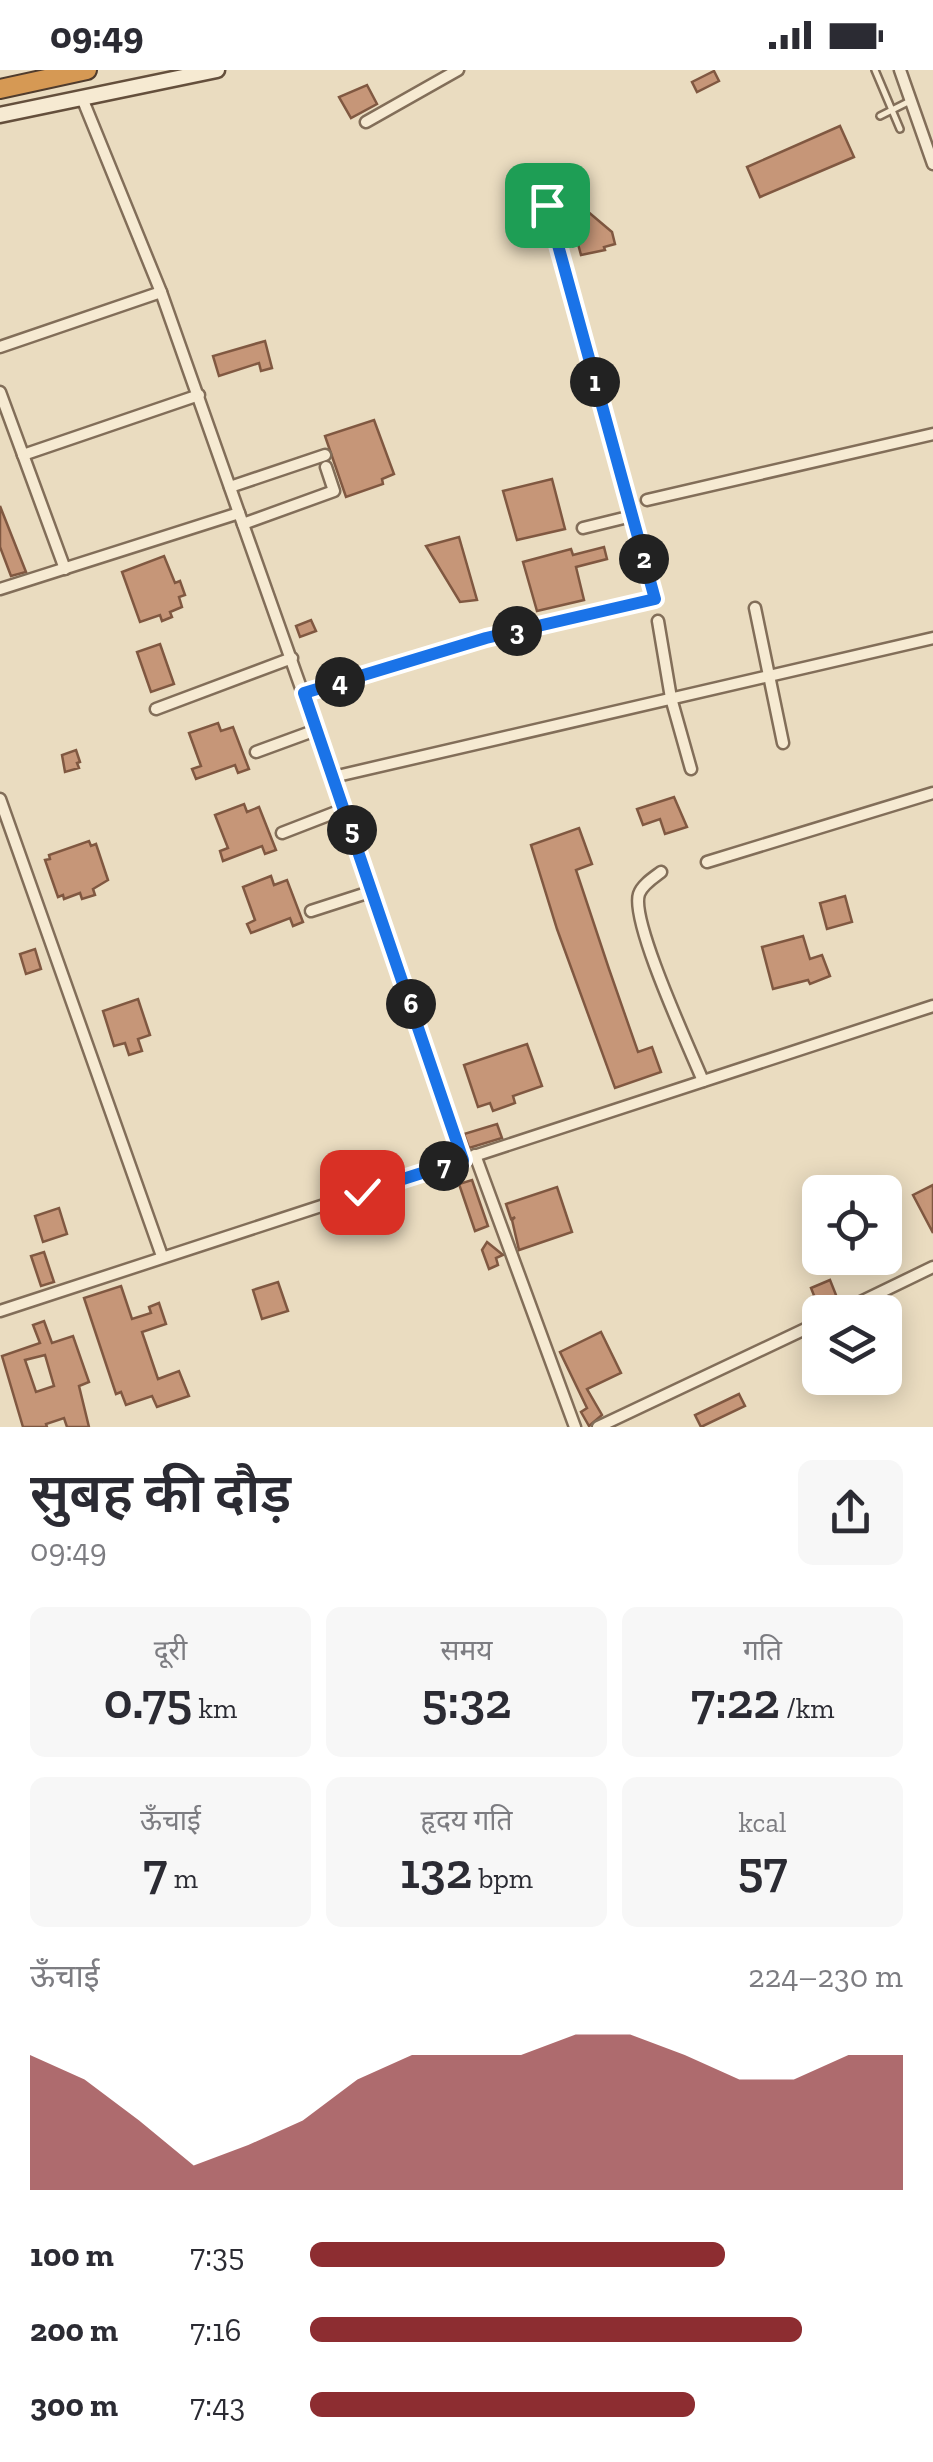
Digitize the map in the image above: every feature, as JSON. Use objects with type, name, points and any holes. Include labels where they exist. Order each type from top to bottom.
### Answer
[{"type":"highway","points":[[0,89],[87,70]]},
{"type":"street","points":[[0,114],[217,70]]},
{"type":"street","points":[[366,122],[458,70]]},
{"type":"street","points":[[900,70],[933,164]]},
{"type":"street","points":[[82,98],[199,395],[374,891],[463,1160]]},
{"type":"street","points":[[304,693],[486,638],[655,599],[547,205]]},
{"type":"street","points":[[0,347],[161,292]]},
{"type":"street","points":[[0,392],[65,569]]},
{"type":"street","points":[[23,455],[199,395]]},
{"type":"street","points":[[647,500],[933,434]]},
{"type":"street","points":[[0,588],[334,492],[325,461],[230,487]]},
{"type":"street","points":[[583,528],[632,516]]},
{"type":"street","points":[[755,608],[783,743]]},
{"type":"street","points":[[658,620],[671,698],[691,769]]},
{"type":"street","points":[[333,778],[933,638]]},
{"type":"street","points":[[156,709],[292,658]]},
{"type":"street","points":[[256,752],[316,730]]},
{"type":"street","points":[[707,862],[933,793]]},
{"type":"street","points":[[0,799],[162,1256]]},
{"type":"street","points":[[282,833],[344,808]]},
{"type":"street","points":[[661,872],[641,888],[637,898],[640,916],[703,1081]]},
{"type":"street","points":[[311,912],[374,891]]},
{"type":"street","points":[[0,1311],[933,1006]]},
{"type":"street","points":[[475,1156],[575,1427]]},
{"type":"street","points":[[875,1295],[933,1267]]},
{"type":"street","points":[[598,1427],[802,1331]]},
{"type":"lane","points":[[875,70],[900,130]]},
{"type":"lane","points":[[880,116],[913,99]]},
{"type":"building","points":[[714,71],[719,81],[697,92],[692,82]]},
{"type":"building","points":[[367,85],[377,104],[351,118],[339,97]]},
{"type":"building","points":[[840,126],[854,157],[760,197],[747,167]]},
{"type":"building","points":[[576,191],[580,205],[612,232],[615,244],[581,255],[578,244],[573,246],[562,200],[566,199],[564,194]]},
{"type":"building","points":[[265,341],[272,368],[261,371],[259,363],[219,376],[213,356]]},
{"type":"building","points":[[374,420],[394,474],[382,479],[383,484],[346,497],[325,436]]},
{"type":"building","points":[[552,479],[565,529],[517,540],[503,491]]},
{"type":"building","points":[[0,506],[26,572],[11,576],[0,547]]},
{"type":"building","points":[[459,537],[477,600],[460,602],[426,546]]},
{"type":"building","points":[[604,547],[607,559],[576,567],[584,600],[537,611],[523,562],[571,549],[573,555]]},
{"type":"building","points":[[164,556],[175,583],[180,581],[185,595],[179,597],[182,607],[162,621],[160,615],[140,622],[122,572]]},
{"type":"building","points":[[311,620],[316,631],[300,637],[296,626]]},
{"type":"building","points":[[160,644],[174,684],[151,692],[137,652]]},
{"type":"building","points":[[218,723],[221,731],[233,727],[249,769],[238,773],[235,765],[196,779],[192,769],[201,766],[189,733]]},
{"type":"building","points":[[76,750],[79,768],[65,772],[62,755]]},
{"type":"building","points":[[674,797],[687,827],[665,834],[660,819],[643,825],[637,809]]},
{"type":"building","points":[[244,804],[247,812],[259,807],[276,850],[265,854],[262,846],[223,861],[220,851],[228,848],[215,815]]},
{"type":"building","points":[[579,828],[592,864],[576,870],[609,969],[638,1052],[652,1047],[661,1072],[615,1088],[531,845]]},
{"type":"building","points":[[89,841],[91,846],[96,844],[108,880],[93,889],[95,895],[82,899],[80,893],[64,899],[63,895],[58,897],[45,860],[50,859],[49,855]]},
{"type":"building","points":[[271,876],[274,885],[287,880],[303,922],[293,926],[290,918],[251,933],[247,924],[255,920],[243,887]]},
{"type":"building","points":[[845,896],[852,922],[827,929],[820,903]]},
{"type":"building","points":[[803,936],[810,959],[822,955],[830,976],[810,984],[808,980],[773,989],[762,947]]},
{"type":"building","points":[[35,949],[41,969],[26,974],[20,954]]},
{"type":"building","points":[[138,999],[150,1035],[138,1039],[142,1051],[129,1055],[125,1043],[114,1046],[103,1011]]},
{"type":"building","points":[[527,1044],[542,1086],[513,1096],[515,1103],[493,1111],[490,1103],[478,1107],[464,1065]]},
{"type":"building","points":[[497,1124],[502,1138],[469,1148],[464,1134]]},
{"type":"building","points":[[472,1180],[488,1226],[475,1231],[459,1184]]},
{"type":"building","points":[[933,1185],[933,1233],[913,1195]]},
{"type":"building","points":[[557,1187],[572,1232],[519,1250],[512,1220],[515,1217],[511,1219],[506,1204]]},
{"type":"building","points":[[59,1208],[67,1234],[43,1242],[35,1216]]},
{"type":"building","points":[[487,1242],[503,1255],[496,1258],[498,1265],[489,1269],[482,1250]]},
{"type":"building","points":[[44,1252],[54,1282],[41,1286],[31,1256]]},
{"type":"building","points":[[830,1280],[836,1295],[814,1295],[811,1288]]},
{"type":"building","points":[[278,1282],[288,1311],[262,1319],[253,1290]]},
{"type":"building","points":[[121,1286],[132,1319],[151,1313],[149,1307],[159,1303],[166,1324],[142,1332],[158,1379],[179,1371],[189,1396],[157,1407],[152,1396],[126,1405],[121,1392],[116,1394],[84,1298]]},
{"type":"building","points":[[44,1321],[52,1343],[73,1336],[89,1382],[79,1386],[89,1427],[67,1427],[64,1418],[46,1424],[47,1427],[23,1427],[2,1356],[40,1343],[33,1325]],"holes":[[[45,1355],[54,1386],[36,1392],[25,1360]]]},
{"type":"building","points":[[601,1332],[621,1373],[587,1389],[602,1415],[589,1426],[581,1412],[587,1408],[560,1352]]},
{"type":"building","points":[[739,1394],[745,1406],[701,1427],[695,1415]]},
{"type":"route","points":[[362,1192],[463,1160],[304,693],[486,638],[655,599],[547,205]]}]
